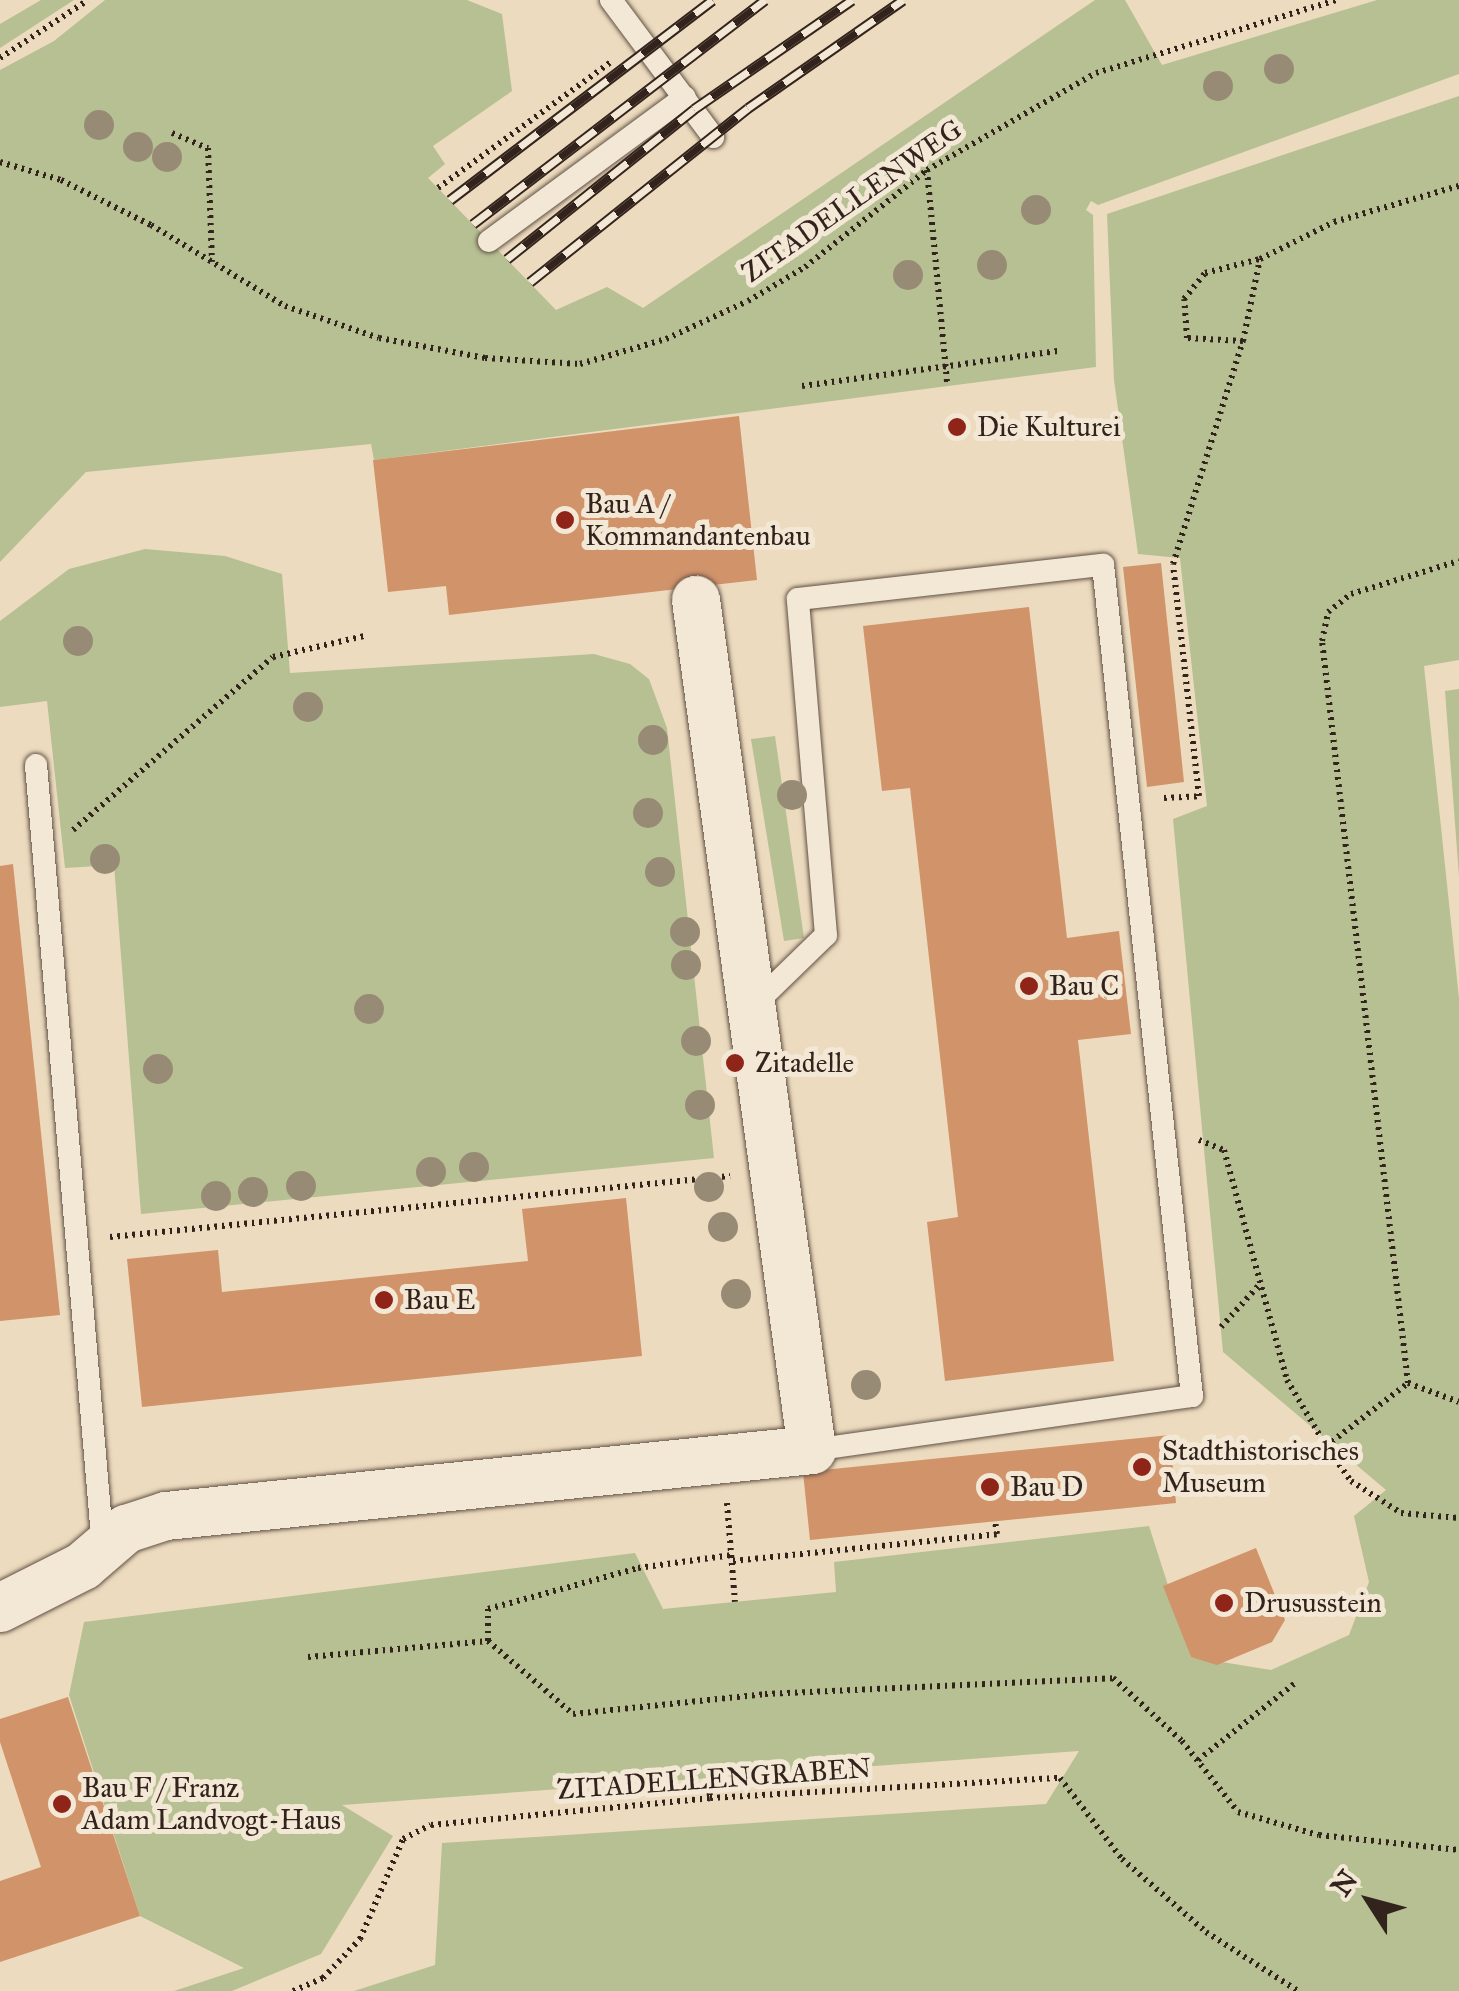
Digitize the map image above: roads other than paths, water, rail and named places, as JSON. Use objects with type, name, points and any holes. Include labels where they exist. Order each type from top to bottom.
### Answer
[{"type":"street","points":[[0,1608],[83,1566],[126,1530],[166,1516],[812,1450],[696,600]]},
{"type":"lane","points":[[610,0],[713,137]]},
{"type":"lane","points":[[490,241],[685,97]]},
{"type":"lane","points":[[754,1005],[826,935],[798,599],[1102,564],[1166,1126],[1192,1396],[812,1450]]},
{"type":"lane","points":[[36,765],[103,1548]]},
{"type":"railway","points":[[450,200],[713,0]]},
{"type":"railway","points":[[473,224],[765,0]]},
{"type":"railway","points":[[507,259],[694,109],[852,0]]},
{"type":"railway","points":[[530,282],[748,108],[903,0]]},
{"type":"place","name":"Die Kulturei","points":[[957,427]]},
{"type":"place","name":"Bau A / Kommandantenbau","points":[[565,520]]},
{"type":"place","name":"Bau C","points":[[1029,986]]},
{"type":"place","name":"Zitadelle","points":[[735,1063]]},
{"type":"place","name":"Bau E","points":[[384,1300]]},
{"type":"place","name":"Stadthistorisches Museum","points":[[1142,1467]]},
{"type":"place","name":"Bau D","points":[[990,1487]]},
{"type":"place","name":"Drususstein","points":[[1224,1603]]},
{"type":"place","name":"Bau F / Franz Adam Landvogt-Haus","points":[[62,1804]]}]
